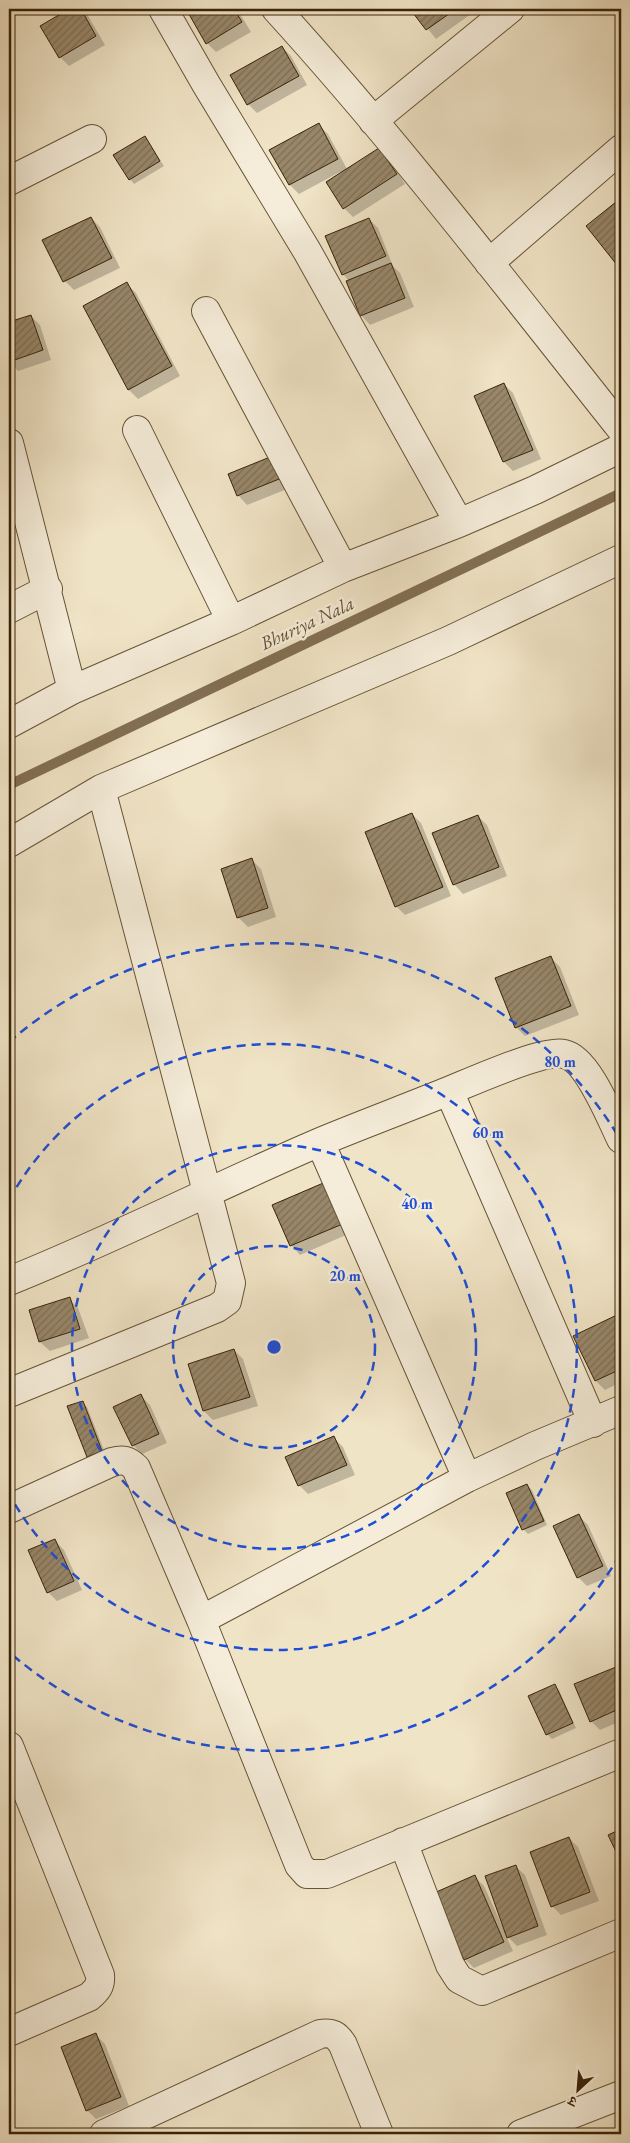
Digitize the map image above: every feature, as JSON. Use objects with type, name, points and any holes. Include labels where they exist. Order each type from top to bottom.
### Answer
[{"type":"street","points":[[163,9],[307,252],[459,523]]},
{"type":"street","points":[[276,9],[432,189],[621,429]]},
{"type":"street","points":[[372,121],[510,9]]},
{"type":"street","points":[[9,181],[92,140]]},
{"type":"street","points":[[489,263],[621,149]]},
{"type":"street","points":[[206,311],[344,568]]},
{"type":"street","points":[[137,430],[231,621]]},
{"type":"street","points":[[9,443],[48,589],[72,690]]},
{"type":"street","points":[[9,724],[72,690],[231,621],[344,568],[459,523],[535,490],[621,448]]},
{"type":"street","points":[[9,842],[100,789],[448,641],[621,559]]},
{"type":"street","points":[[9,609],[48,589]]},
{"type":"street","points":[[9,1392],[217,1308],[227,1300],[231,1283],[100,789]]},
{"type":"street","points":[[9,1281],[59,1261],[320,1142],[478,1078],[547,1054],[562,1053],[574,1058],[585,1068],[621,1139]]},
{"type":"street","points":[[448,1091],[593,1423]]},
{"type":"street","points":[[320,1142],[467,1478]]},
{"type":"street","points":[[202,1620],[381,1522],[467,1478],[535,1446],[621,1410]]},
{"type":"street","points":[[9,1509],[112,1462],[122,1459],[136,1468],[202,1620],[299,1865],[307,1874],[328,1874],[621,1753]]},
{"type":"street","points":[[9,1746],[100,1975],[100,1982],[96,1990],[89,1997],[9,2032]]},
{"type":"street","points":[[402,1842],[450,1965],[459,1979],[482,1991],[621,1933]]},
{"type":"street","points":[[104,2134],[320,2034],[329,2032],[338,2036],[343,2045],[379,2134]]},
{"type":"street","points":[[521,2134],[621,2095]]},
{"type":"building","points":[[69,9],[81,9],[96,36],[59,58],[40,26]]},
{"type":"building","points":[[186,9],[234,9],[242,22],[206,44]]},
{"type":"building","points":[[410,9],[456,9],[426,30]]},
{"type":"building","points":[[282,46],[299,76],[247,105],[230,75]]},
{"type":"building","points":[[319,123],[338,159],[289,185],[269,150]]},
{"type":"building","points":[[145,136],[160,161],[129,180],[113,155]]},
{"type":"building","points":[[379,148],[397,174],[343,209],[326,182]]},
{"type":"building","points":[[621,198],[621,270],[586,226]]},
{"type":"building","points":[[91,217],[112,258],[63,282],[42,240]]},
{"type":"building","points":[[369,218],[386,256],[342,275],[325,236]]},
{"type":"building","points":[[391,263],[405,298],[360,316],[346,281]]},
{"type":"building","points":[[127,282],[172,366],[128,390],[83,306]]},
{"type":"building","points":[[31,315],[43,350],[9,362],[9,322]]},
{"type":"building","points":[[504,383],[533,450],[503,462],[474,396]]},
{"type":"building","points":[[280,453],[289,475],[237,496],[228,474]]},
{"type":"building","points":[[412,813],[443,887],[395,907],[365,832]]},
{"type":"building","points":[[478,815],[499,867],[453,885],[432,833]]},
{"type":"building","points":[[252,858],[268,908],[237,918],[221,869]]},
{"type":"building","points":[[551,956],[571,1006],[515,1028],[495,978]]},
{"type":"building","points":[[328,1181],[345,1223],[290,1246],[272,1205]]},
{"type":"building","points":[[70,1297],[80,1329],[39,1342],[29,1310]]},
{"type":"building","points":[[621,1313],[621,1369],[595,1381],[573,1336]]},
{"type":"building","points":[[234,1349],[250,1397],[203,1411],[188,1364]]},
{"type":"building","points":[[141,1394],[159,1434],[132,1446],[113,1407]]},
{"type":"building","points":[[83,1401],[102,1451],[87,1457],[67,1406]]},
{"type":"building","points":[[334,1436],[347,1465],[298,1486],[285,1457]]},
{"type":"building","points":[[527,1484],[544,1521],[522,1530],[506,1493]]},
{"type":"building","points":[[579,1514],[603,1566],[577,1578],[553,1526]]},
{"type":"building","points":[[55,1539],[74,1581],[47,1593],[28,1550]]},
{"type":"building","points":[[621,1665],[621,1708],[590,1722],[574,1684]]},
{"type":"building","points":[[555,1684],[573,1723],[546,1735],[528,1696]]},
{"type":"building","points":[[621,1829],[621,1862],[608,1835]]},
{"type":"building","points":[[569,1837],[590,1892],[551,1907],[530,1852]]},
{"type":"building","points":[[516,1865],[538,1926],[507,1938],[485,1876]]},
{"type":"building","points":[[475,1875],[504,1942],[464,1960],[434,1893]]},
{"type":"building","points":[[96,2033],[121,2097],[86,2111],[61,2047]]},
{"type":"waterway","name":"Bhuriya Nala","points":[[9,785],[621,493]]}]
